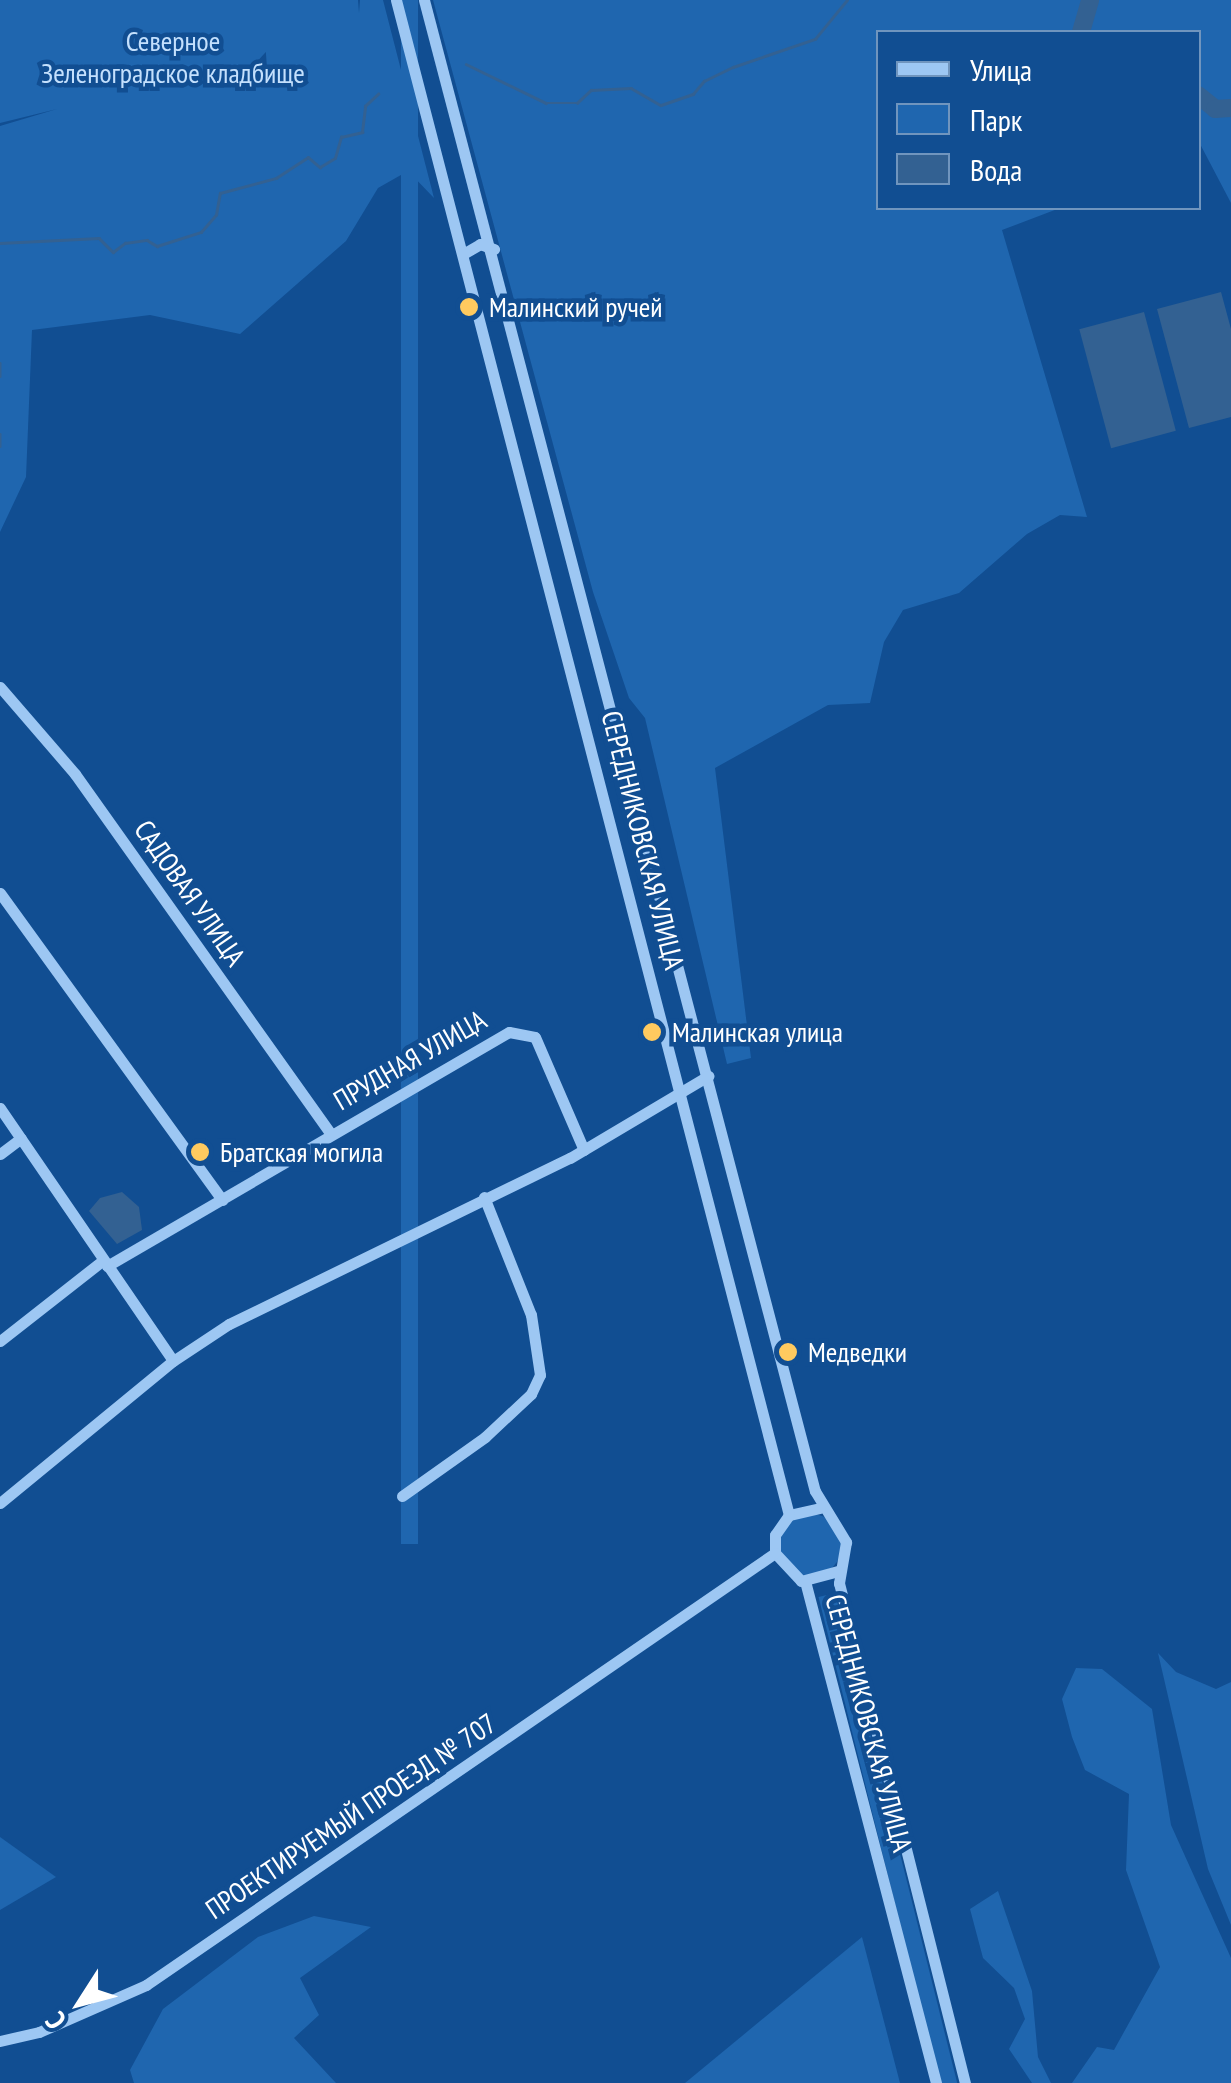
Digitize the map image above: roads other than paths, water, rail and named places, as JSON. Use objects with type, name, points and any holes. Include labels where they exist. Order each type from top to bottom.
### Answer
[{"type":"street","name":"СЕРЕДНИКОВСКАЯ УЛИЦА","points":[[396,0],[681,1086],[789,1515]]},
{"type":"street","name":"СЕРЕДНИКОВСКАЯ УЛИЦА","points":[[424,0],[820,1508],[840,1525],[846,1542],[838,1571],[965,2083]]},
{"type":"street","points":[[463,254],[473,246],[489,246]]},
{"type":"street","name":"САДОВАЯ УЛИЦА","points":[[0,687],[76,774],[332,1134]]},
{"type":"street","points":[[0,894],[222,1200]]},
{"type":"street","name":"ПРУДНАЯ УЛИЦА","points":[[0,1341],[105,1263],[222,1200],[510,1032],[535,1037],[584,1150]]},
{"type":"street","points":[[0,1503],[173,1361],[229,1324],[584,1150],[681,1086],[708,1076]]},
{"type":"street","points":[[0,1108],[173,1361]]},
{"type":"street","points":[[0,1154],[21,1138]]},
{"type":"street","points":[[402,1496],[498,1426],[531,1394],[540,1375],[531,1316],[484,1198]]},
{"type":"street","points":[[774,1553],[775,1535],[789,1515],[820,1508]]},
{"type":"street","name":"СЕРЕДНИКОВСКАЯ УЛИЦА","points":[[774,1553],[788,1574],[805,1582],[936,2083]]},
{"type":"street","name":"ПРОЕКТИРУЕМЫЙ ПРОЕЗД № 707","points":[[0,2041],[40,2032],[146,1985],[774,1553]]},
{"type":"street","points":[[805,1582],[838,1571]]},
{"type":"water","points":[[1221,292],[1231,329],[1231,417],[1189,428],[1157,309]]},
{"type":"water","points":[[1144,312],[1176,431],[1111,448],[1079,329]]},
{"type":"water","points":[[122,1192],[139,1207],[142,1230],[117,1244],[89,1211],[100,1198]]},
{"type":"waterway","name":"Малинский ручей","points":[[466,64],[546,103],[577,103],[591,90],[631,88],[661,105],[693,94],[704,81],[733,67],[815,39],[847,0]]},
{"type":"waterway","points":[[1082,30],[1090,0]]},
{"type":"waterway","name":"Малинский ручей","points":[[0,243],[99,238],[113,252],[125,243],[147,240],[157,246],[201,232],[216,215],[220,193],[276,178],[308,157],[320,167],[335,158],[341,137],[362,132],[365,106],[378,94]]},
{"type":"waterway","points":[[1201,97],[1215,109],[1231,108]]},
{"type":"waterway","name":"Малинский ручей","points":[[0,363],[0,376]]},
{"type":"waterway","name":"Малинский ручей","points":[[0,434],[0,446]]},
{"type":"place","name":"Малинский ручей","points":[[469,307]]},
{"type":"place","name":"Малинская улица","points":[[652,1032]]},
{"type":"place","name":"Братская могила","points":[[200,1152]]},
{"type":"place","name":"Медведки","points":[[788,1352]]},
{"type":"park label","name":"Северное Зеленоградское кладбище","points":[[173,57]]}]
